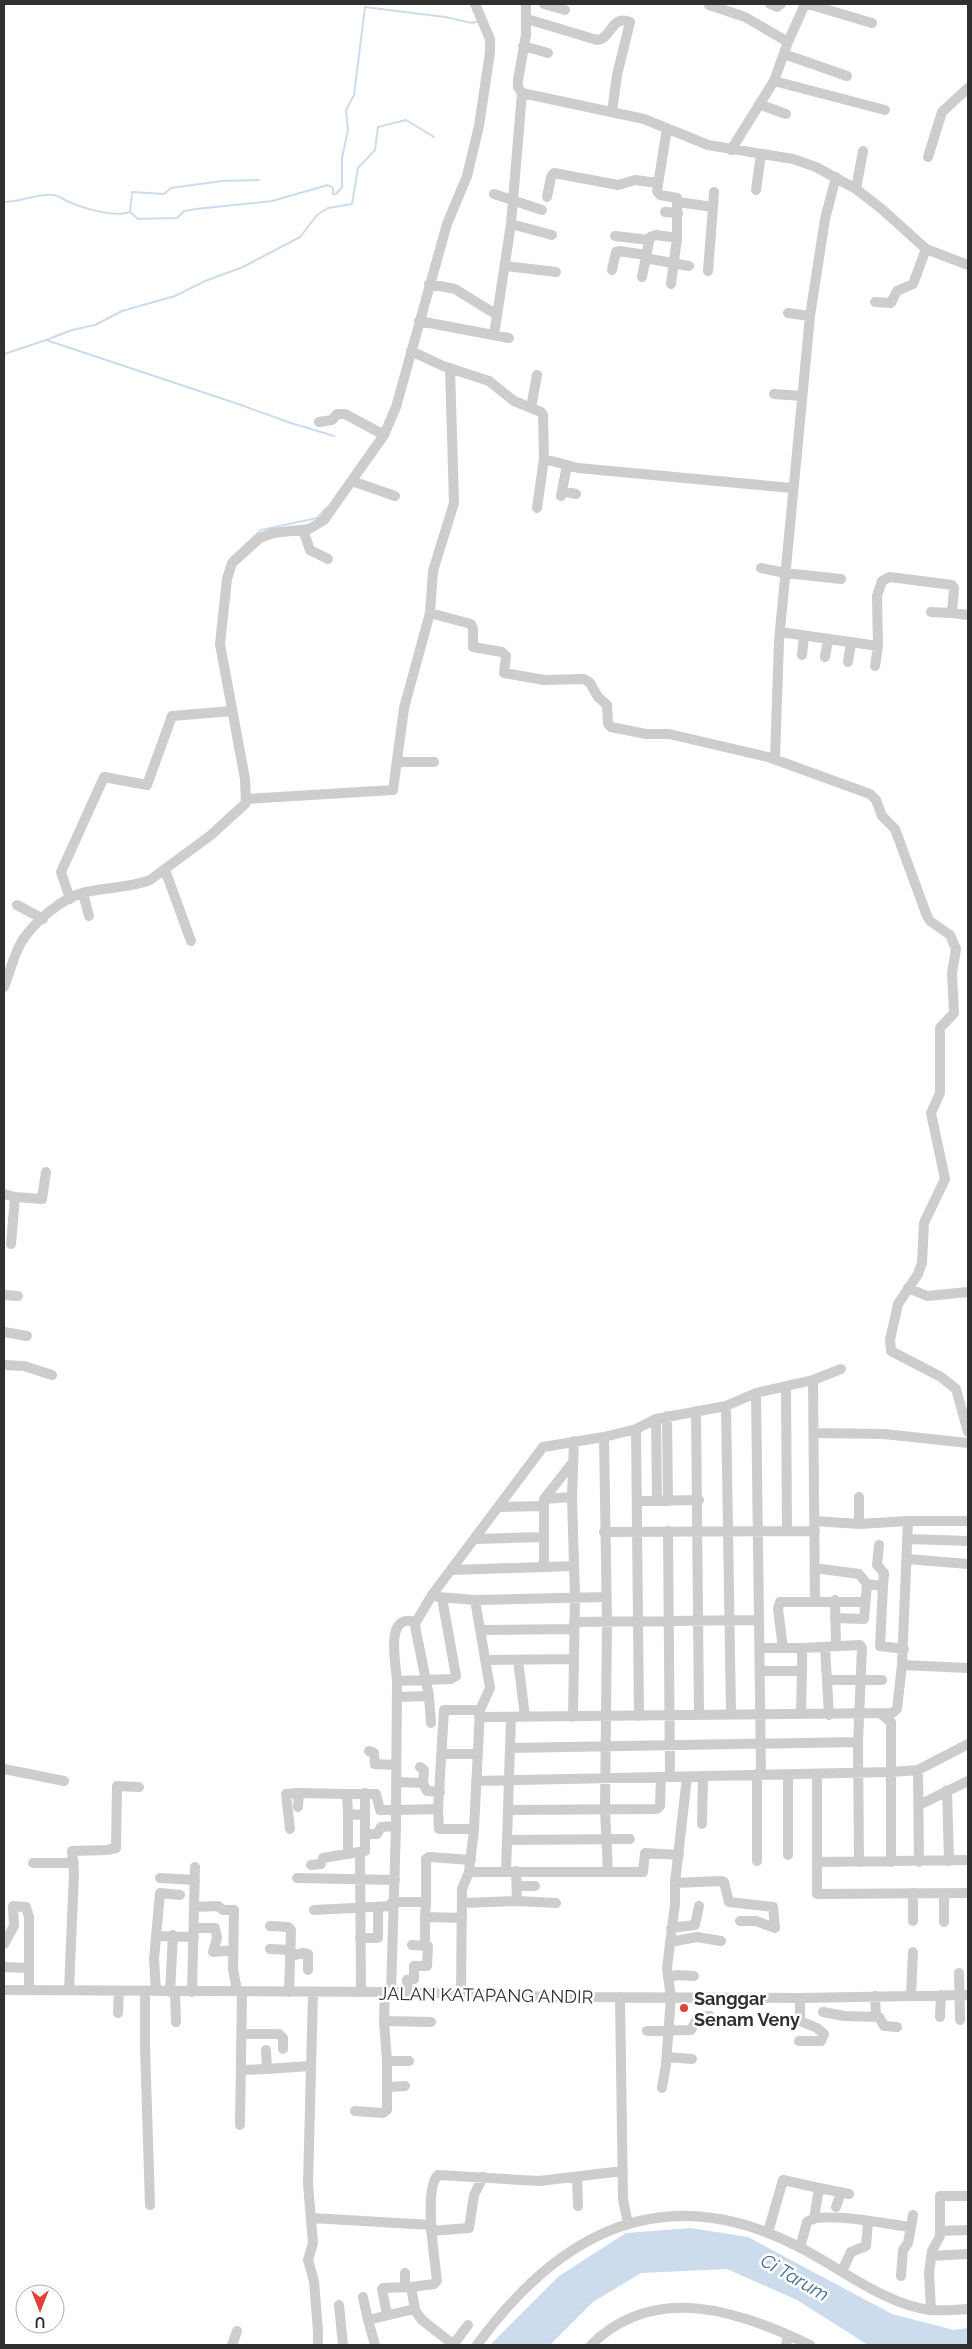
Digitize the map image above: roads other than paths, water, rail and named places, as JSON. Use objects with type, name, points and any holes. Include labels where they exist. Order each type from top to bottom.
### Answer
[{"type":"street","points":[[4,987],[8,963],[22,941],[41,918],[69,897],[140,884],[165,870],[243,808],[247,799],[229,711],[220,644],[227,579],[232,563],[260,538],[274,533],[303,530],[315,526],[324,520],[352,480],[396,407],[429,284],[449,217],[467,176],[479,126],[490,52],[490,39],[475,4]]},
{"type":"street","points":[[494,334],[506,266],[522,94],[518,87],[518,80],[527,19],[526,4]]},
{"type":"street","points":[[544,4],[565,10]]},
{"type":"street","points":[[770,4],[777,6],[781,4]]},
{"type":"street","points":[[731,150],[761,105],[774,81],[804,4],[872,23]]},
{"type":"street","points":[[708,5],[745,17],[788,42]]},
{"type":"street","points":[[527,19],[597,40],[604,38],[618,21],[630,22],[617,75],[612,112]]},
{"type":"street","points":[[523,46],[548,53]]},
{"type":"street","points":[[784,54],[847,76]]},
{"type":"street","points":[[774,81],[885,110]]},
{"type":"street","points":[[928,157],[942,112],[968,88]]},
{"type":"street","points":[[522,94],[644,119],[697,141],[731,150],[793,159],[816,167],[836,177],[883,210],[926,250],[968,265]]},
{"type":"street","points":[[761,105],[786,114]]},
{"type":"street","points":[[667,128],[658,183],[659,194],[676,197],[678,207],[677,238],[671,284]]},
{"type":"street","points":[[856,190],[863,151]]},
{"type":"street","points":[[756,190],[761,154]]},
{"type":"street","points":[[547,197],[551,177],[554,173],[618,185],[635,180],[658,183]]},
{"type":"street","points":[[775,759],[784,573],[810,316],[825,219],[836,177]]},
{"type":"street","points":[[708,271],[714,192]]},
{"type":"street","points":[[494,194],[542,210]]},
{"type":"street","points":[[665,212],[678,207],[712,207]]},
{"type":"street","points":[[510,224],[552,235]]},
{"type":"street","points":[[642,278],[649,240],[652,235],[677,238]]},
{"type":"street","points":[[615,236],[649,240]]},
{"type":"street","points":[[875,302],[891,303],[897,291],[913,284],[926,250]]},
{"type":"street","points":[[612,270],[616,252],[619,251],[690,266]]},
{"type":"street","points":[[506,266],[556,272]]},
{"type":"street","points":[[429,284],[455,289],[497,315]]},
{"type":"street","points":[[788,313],[810,316]]},
{"type":"street","points":[[419,321],[509,338]]},
{"type":"street","points":[[411,351],[450,368],[489,381],[514,401],[541,412],[543,415],[544,459],[537,508]]},
{"type":"street","points":[[247,799],[391,792],[394,788],[404,708],[430,613],[433,571],[454,503],[450,368]]},
{"type":"street","points":[[531,408],[537,375]]},
{"type":"street","points":[[774,394],[802,396]]},
{"type":"street","points":[[319,422],[332,420],[340,413],[381,433]]},
{"type":"street","points":[[544,459],[578,468],[792,488]]},
{"type":"street","points":[[567,465],[562,493],[576,494]]},
{"type":"street","points":[[352,480],[395,496]]},
{"type":"street","points":[[303,530],[310,550],[328,559]]},
{"type":"street","points":[[761,568],[784,573],[841,579]]},
{"type":"street","points":[[875,666],[878,646],[877,596],[882,581],[886,578],[952,585],[954,588],[952,613]]},
{"type":"street","points":[[931,612],[968,615]]},
{"type":"street","points":[[430,613],[471,624],[473,629],[473,646],[502,652],[506,656],[504,673],[544,680],[584,679],[588,681],[598,697],[607,705],[608,724],[611,727],[646,734],[669,734],[775,759],[874,796],[882,816],[895,829],[928,916],[933,923],[944,928],[954,942],[952,982],[955,1008],[952,1016],[940,1028],[940,1093],[931,1113],[945,1179],[926,1215],[922,1230],[922,1263],[913,1290],[898,1304],[890,1346],[942,1377],[956,1389],[968,1432]]},
{"type":"street","points":[[780,632],[878,646]]},
{"type":"street","points":[[802,655],[804,636]]},
{"type":"street","points":[[825,657],[828,639]]},
{"type":"street","points":[[848,662],[851,643]]},
{"type":"street","points":[[69,897],[61,872],[104,777],[146,785],[172,716],[229,711]]},
{"type":"street","points":[[398,762],[434,762]]},
{"type":"street","points":[[165,870],[191,940]]},
{"type":"street","points":[[83,893],[89,916]]},
{"type":"street","points":[[17,905],[41,918]]},
{"type":"street","points":[[4,1194],[15,1197],[42,1199],[46,1172]]},
{"type":"street","points":[[9,1237],[15,1197]]},
{"type":"street","points":[[913,1290],[939,1296],[968,1292]]},
{"type":"street","points":[[4,1295],[18,1296]]},
{"type":"street","points":[[4,1332],[27,1336]]},
{"type":"street","points":[[4,1364],[30,1367],[52,1375]]},
{"type":"street","points":[[431,1723],[429,1696],[415,1626],[416,1622],[432,1595],[453,1570],[543,1447],[604,1437],[636,1429],[667,1416],[726,1406],[756,1393],[813,1380],[842,1369]]},
{"type":"street","points":[[813,1380],[815,1600]]},
{"type":"street","points":[[786,1387],[787,1531]]},
{"type":"street","points":[[756,1393],[761,1648],[757,1861]]},
{"type":"street","points":[[726,1406],[731,1715]]},
{"type":"street","points":[[696,1412],[699,1500],[699,1715]]},
{"type":"street","points":[[667,1416],[668,1501]]},
{"type":"street","points":[[656,1419],[657,1501]]},
{"type":"street","points":[[636,1429],[639,1716]]},
{"type":"street","points":[[814,1433],[884,1434],[968,1442]]},
{"type":"street","points":[[604,1437],[604,1532],[607,1622],[605,1811],[608,1872]]},
{"type":"street","points":[[573,1717],[575,1597],[572,1497],[574,1441]]},
{"type":"street","points":[[544,1567],[544,1503],[573,1462]]},
{"type":"street","points":[[498,1508],[544,1503],[572,1497]]},
{"type":"street","points":[[859,1497],[859,1524]]},
{"type":"street","points":[[638,1501],[699,1500]]},
{"type":"street","points":[[604,1532],[758,1532],[787,1531],[815,1526],[908,1521],[968,1521]]},
{"type":"street","points":[[474,1829],[439,1828],[438,1810],[443,1754],[444,1710],[511,1718],[892,1713],[897,1709],[904,1649],[908,1521]]},
{"type":"street","points":[[508,1810],[605,1811],[657,1809],[660,1806],[668,1747],[668,1531]]},
{"type":"street","points":[[475,1539],[544,1537]]},
{"type":"street","points":[[908,1539],[968,1541]]},
{"type":"street","points":[[879,1544],[877,1565],[884,1573],[879,1646],[904,1649]]},
{"type":"street","points":[[907,1559],[968,1564]]},
{"type":"street","points":[[453,1570],[574,1566]]},
{"type":"street","points":[[815,1568],[858,1574],[867,1584],[883,1586]]},
{"type":"street","points":[[835,1618],[864,1619],[867,1584]]},
{"type":"street","points":[[432,1595],[442,1598],[475,1600],[606,1597]]},
{"type":"street","points":[[397,1681],[451,1679],[456,1676],[442,1598]]},
{"type":"street","points":[[461,1994],[463,1884],[469,1872],[471,1860],[480,1714],[490,1690],[475,1600]]},
{"type":"street","points":[[783,1648],[778,1609],[780,1602],[835,1600],[865,1602]]},
{"type":"street","points":[[829,1715],[827,1680],[835,1618],[835,1600]]},
{"type":"street","points":[[355,2111],[385,2112],[387,2110],[387,2061],[384,2021],[388,1992],[396,1826],[397,1681],[394,1633],[402,1621],[408,1619],[416,1622]]},
{"type":"street","points":[[480,1630],[607,1622],[760,1620]]},
{"type":"street","points":[[761,1648],[862,1646],[858,1742],[860,1773],[859,1862]]},
{"type":"street","points":[[801,1714],[802,1648]]},
{"type":"street","points":[[485,1660],[574,1659]]},
{"type":"street","points":[[518,1660],[525,1717]]},
{"type":"street","points":[[902,1664],[968,1668]]},
{"type":"street","points":[[761,1671],[802,1671]]},
{"type":"street","points":[[827,1680],[882,1680]]},
{"type":"street","points":[[397,1697],[429,1696]]},
{"type":"street","points":[[880,1714],[891,1722],[891,1862]]},
{"type":"street","points":[[511,1718],[507,1840],[511,1871],[517,1886],[516,1901]]},
{"type":"street","points":[[510,1748],[668,1747],[760,1743],[858,1742]]},
{"type":"street","points":[[476,1781],[665,1776],[703,1777],[759,1774],[788,1775],[918,1770],[968,1744]]},
{"type":"street","points":[[369,1751],[374,1753],[375,1764],[395,1765]]},
{"type":"street","points":[[443,1754],[477,1754]]},
{"type":"street","points":[[420,1767],[424,1770],[423,1783],[427,1791],[440,1792]]},
{"type":"street","points":[[4,1769],[64,1781]]},
{"type":"street","points":[[918,1770],[919,1862]]},
{"type":"street","points":[[817,1774],[816,1894],[968,1893]]},
{"type":"street","points":[[788,1775],[788,1855]]},
{"type":"street","points":[[662,2088],[667,2057],[671,1998],[668,1978],[670,1928],[675,1904],[675,1883],[687,1777]]},
{"type":"street","points":[[702,1824],[703,1777]]},
{"type":"street","points":[[919,1805],[968,1781],[968,1786]]},
{"type":"street","points":[[396,1782],[423,1783]]},
{"type":"street","points":[[69,1990],[74,1863],[72,1851],[116,1848],[117,1786],[139,1787]]},
{"type":"street","points":[[947,1790],[949,1860]]},
{"type":"street","points":[[298,1806],[299,1793]]},
{"type":"street","points":[[290,1829],[286,1794],[365,1793],[378,1795],[380,1810],[438,1810]]},
{"type":"street","points":[[311,1865],[321,1864],[324,1857],[365,1851],[365,1793]]},
{"type":"street","points":[[347,1794],[348,1852]]},
{"type":"street","points":[[348,1814],[365,1815]]},
{"type":"street","points":[[365,1834],[377,1834],[381,1826],[396,1826]]},
{"type":"street","points":[[507,1840],[630,1839]]},
{"type":"street","points":[[360,1853],[361,1992]]},
{"type":"street","points":[[469,1872],[643,1872],[645,1853],[679,1855]]},
{"type":"street","points":[[408,1993],[407,1980],[414,1979],[414,1966],[428,1966],[429,1947],[425,1917],[426,1859],[429,1857],[471,1860]]},
{"type":"street","points":[[817,1862],[968,1860]]},
{"type":"street","points":[[33,1863],[74,1863]]},
{"type":"street","points":[[192,1992],[195,1867]]},
{"type":"street","points":[[156,1991],[154,1959],[160,1875],[195,1880]]},
{"type":"street","points":[[297,1878],[394,1880]]},
{"type":"street","points":[[675,1883],[721,1881],[724,1882],[728,1902],[774,1907],[775,1928],[757,1921],[740,1921]]},
{"type":"street","points":[[517,1886],[535,1886]]},
{"type":"street","points":[[160,1893],[180,1895]]},
{"type":"street","points":[[913,1893],[913,1921]]},
{"type":"street","points":[[944,1893],[944,1922]]},
{"type":"street","points":[[462,1903],[516,1901],[556,1903]]},
{"type":"street","points":[[314,1910],[378,1907],[392,1904],[426,1902]]},
{"type":"street","points":[[4,1944],[14,1926],[12,1906],[26,1907],[29,1916],[29,1990]]},
{"type":"street","points":[[194,1908],[218,1906],[222,1910],[234,1910],[233,1969],[239,1991],[242,2034],[240,2125]]},
{"type":"street","points":[[670,1928],[695,1925],[699,1906]]},
{"type":"street","points":[[360,1938],[378,1938],[378,1907]]},
{"type":"street","points":[[425,1917],[462,1918]]},
{"type":"street","points":[[270,1926],[291,1928],[289,1992]]},
{"type":"street","points":[[156,1936],[216,1928],[217,1938],[213,1952],[234,1950]]},
{"type":"street","points":[[173,1935],[171,1959],[176,2022]]},
{"type":"street","points":[[670,1942],[697,1937],[721,1941]]},
{"type":"street","points":[[412,1945],[428,1940]]},
{"type":"street","points":[[270,1949],[308,1954],[308,1970]]},
{"type":"street","points":[[911,1995],[913,1952]]},
{"type":"street","points":[[154,1959],[171,1959]]},
{"type":"street","points":[[4,1966],[29,1968]]},
{"type":"street","points":[[959,1973],[964,1996],[960,2020]]},
{"type":"street","points":[[668,1978],[677,1975],[694,1976]]},
{"type":"street","name":"JALAN KATAPANG ANDIR","points":[[4,1990],[388,1992],[671,1998],[964,1996]]},
{"type":"street","points":[[118,2013],[119,1991]]},
{"type":"street","points":[[145,1991],[150,2205]]},
{"type":"street","points":[[313,1992],[308,2184],[313,2243],[308,2260],[314,2281],[318,2345]]},
{"type":"street","points":[[940,2017],[941,1995]]},
{"type":"street","points":[[875,1996],[876,2017]]},
{"type":"street","points":[[620,1997],[623,2199],[628,2224]]},
{"type":"street","points":[[799,2041],[821,2041],[824,2034],[817,2028],[800,2021],[800,1998]]},
{"type":"street","points":[[823,2012],[844,2016],[876,2017],[881,2019],[884,2026],[897,2027]]},
{"type":"street","points":[[647,2031],[691,2030],[698,2017],[710,2016]]},
{"type":"street","points":[[384,2021],[431,2022]]},
{"type":"street","points":[[242,2034],[279,2034],[283,2038],[283,2049]]},
{"type":"street","points":[[266,2050],[267,2069]]},
{"type":"street","points":[[667,2057],[692,2060]]},
{"type":"street","points":[[387,2061],[409,2061]]},
{"type":"street","points":[[242,2070],[310,2066]]},
{"type":"street","points":[[386,2087],[406,2086]]},
{"type":"street","points":[[387,2315],[382,2288],[408,2287],[437,2282],[431,2228],[432,2183],[438,2175],[539,2181],[577,2178],[623,2171]]},
{"type":"street","points":[[312,2218],[431,2228],[469,2228],[474,2196],[483,2177]]},
{"type":"street","points":[[577,2178],[578,2206]]},
{"type":"street","points":[[768,2232],[783,2180],[845,2193],[836,2206]]},
{"type":"street","points":[[814,2219],[819,2188]]},
{"type":"street","points":[[931,2310],[928,2286],[931,2256],[940,2236],[940,2196],[968,2196]]},
{"type":"street","points":[[900,2276],[902,2250],[908,2243],[913,2215]]},
{"type":"street","points":[[477,2345],[512,2302],[560,2259],[584,2242],[608,2230],[628,2224],[671,2217],[700,2216],[746,2224],[768,2232],[800,2248],[894,2299],[931,2310],[968,2309]]},
{"type":"street","points":[[800,2248],[807,2222],[824,2216],[911,2227]]},
{"type":"street","points":[[842,2271],[851,2252],[866,2246],[868,2222]]},
{"type":"street","points":[[940,2231],[968,2230]]},
{"type":"street","points":[[931,2256],[968,2254]]},
{"type":"street","points":[[405,2273],[415,2309],[422,2320],[453,2345],[468,2325]]},
{"type":"street","points":[[363,2297],[375,2345]]},
{"type":"street","points":[[340,2305],[343,2345]]},
{"type":"street","points":[[591,2345],[607,2332],[639,2314],[678,2306],[710,2309],[787,2340],[810,2345]]},
{"type":"street","points":[[368,2320],[415,2309]]},
{"type":"street","points":[[232,2345],[237,2330]]},
{"type":"water","name":"Ci Tarum","points":[[691,2228],[748,2237],[892,2314],[954,2330],[968,2328],[968,2345],[868,2345],[797,2300],[727,2269],[641,2273],[593,2302],[550,2345],[490,2345],[559,2276],[626,2233]]},
{"type":"waterway","points":[[130,212],[138,219],[177,218],[184,211],[272,201],[328,185],[333,188],[333,194],[336,194],[342,187],[342,158],[348,130],[346,110],[354,95],[365,7],[445,17],[472,23],[479,21]]},
{"type":"waterway","points":[[46,340],[72,330],[95,325],[122,311],[175,296],[205,281],[243,267],[300,237],[317,215],[328,208],[352,204],[358,168],[375,150],[378,127],[406,120],[434,137]]},
{"type":"waterway","points":[[4,202],[42,195],[55,195],[89,209],[123,214],[130,212],[132,192],[164,194],[171,188],[222,181],[259,180]]},
{"type":"waterway","points":[[4,354],[46,340],[334,436]]},
{"type":"waterway","points":[[232,557],[261,530],[317,518],[327,507]]},
{"type":"place","name":"Sanggar Senam Veny","points":[[684,2008]]}]
